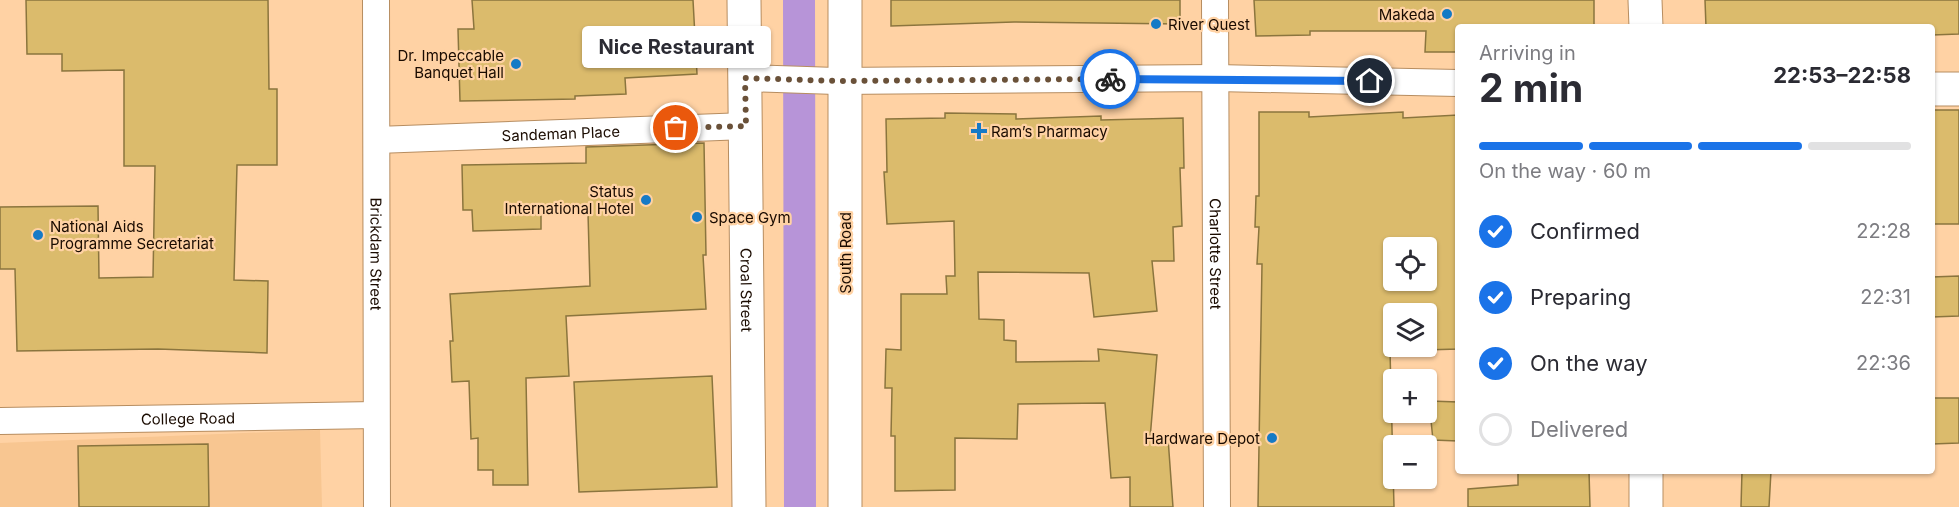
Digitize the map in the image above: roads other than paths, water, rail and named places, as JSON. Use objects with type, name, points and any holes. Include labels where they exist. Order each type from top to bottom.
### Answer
[{"type":"street","name":"Brickdam Street","points":[[376,0],[377,507]]},
{"type":"street","name":"Croal Street","points":[[744,0],[749,507]]},
{"type":"street","name":"South Road","points":[[845,0],[841,81],[845,507]]},
{"type":"street","name":"Charlotte Street","points":[[1215,0],[1217,507]]},
{"type":"street","points":[[1646,0],[1646,24]]},
{"type":"street","points":[[745,78],[841,81],[1216,78],[1455,82]]},
{"type":"street","points":[[1935,89],[1959,90]]},
{"type":"street","name":"Sandeman Place","points":[[377,140],[746,126]]},
{"type":"street","name":"College Road","points":[[0,421],[376,415]]},
{"type":"street","points":[[1646,474],[1646,507]]},
{"type":"waterway","points":[[799,0],[800,507]]},
{"type":"place","name":"Makeda","points":[[1447,14]]},
{"type":"place","name":"River Quest","points":[[1156,24]]},
{"type":"place","name":"Dr. Impeccable Banquet Hall","points":[[516,64]]},
{"type":"place","name":"Nice Restaurant","points":[[676,128]]},
{"type":"place","name":"Ram’s Pharmacy","points":[[979,131]]},
{"type":"place","name":"Status International Hotel","points":[[646,200]]},
{"type":"place","name":"Space Gym","points":[[697,217]]},
{"type":"place","name":"National Aids Programme Secretariat","points":[[38,235]]},
{"type":"place","name":"Hardware Depot","points":[[1272,438]]}]
